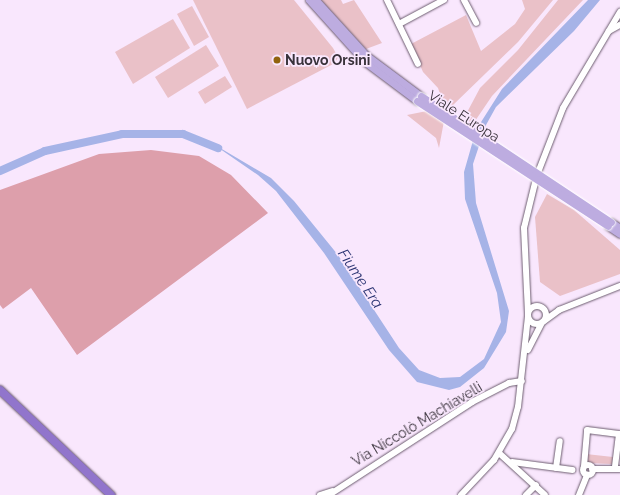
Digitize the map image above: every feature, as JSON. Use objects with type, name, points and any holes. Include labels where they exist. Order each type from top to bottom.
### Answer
[{"type":"highway","points":[[0,390],[111,495]]},
{"type":"highway","points":[[0,397],[103,495]]},
{"type":"main road","name":"Viale Europa","points":[[309,0],[365,62],[609,224],[620,234]]},
{"type":"main road","name":"Viale Europa","points":[[316,0],[366,55],[419,98]]},
{"type":"main road","name":"Viale Europa","points":[[609,224],[620,228]]},
{"type":"street","points":[[387,0],[418,64]]},
{"type":"street","points":[[399,24],[444,0]]},
{"type":"street","points":[[464,0],[476,23]]},
{"type":"street","points":[[540,170],[563,108],[620,12]]},
{"type":"street","points":[[608,32],[620,25]]},
{"type":"street","points":[[461,495],[499,453],[514,422],[525,359],[528,315],[529,292],[524,223],[535,183]]},
{"type":"street","points":[[525,359],[543,322],[559,310],[620,286]]},
{"type":"street","points":[[529,292],[541,307],[543,322]]},
{"type":"street","points":[[528,315],[541,307],[559,310]]},
{"type":"street","points":[[528,315],[533,323],[543,322]]},
{"type":"street","name":"Via Niccolò Machiavelli","points":[[320,495],[331,493],[472,402],[509,383],[521,385]]},
{"type":"street","points":[[584,466],[592,469],[618,469],[618,434],[587,430],[584,466],[587,474]]},
{"type":"street","points":[[556,468],[560,441]]},
{"type":"street","points":[[499,453],[512,462],[545,495]]},
{"type":"street","points":[[512,462],[572,470]]},
{"type":"street","points":[[580,495],[587,474],[592,469]]},
{"type":"street","points":[[526,495],[536,485]]},
{"type":"shaded area","points":[[193,0],[294,0],[333,48],[338,57],[335,63],[247,109]]},
{"type":"shaded area","points":[[321,0],[341,0],[343,4],[354,0],[382,43],[366,49]]},
{"type":"shaded area","points":[[522,0],[553,0],[518,42],[453,105],[444,121],[439,148],[436,138],[407,115],[427,111],[438,105],[441,97],[438,88],[423,72],[411,44],[466,15],[481,51],[515,24],[525,9]]},
{"type":"shaded area","points":[[558,0],[583,0],[492,96],[473,124],[464,118],[480,88],[518,50]]},
{"type":"shaded area","points":[[192,6],[209,37],[194,46],[177,14]]},
{"type":"shaded area","points":[[173,19],[190,48],[133,84],[115,52]]},
{"type":"shaded area","points":[[206,45],[219,66],[168,98],[155,77]]},
{"type":"shaded area","points":[[225,76],[232,87],[205,104],[198,92]]},
{"type":"shaded area","points":[[151,150],[199,156],[231,175],[268,213],[77,355],[31,288],[3,309],[0,305],[0,190],[99,154]]},
{"type":"shaded area","points":[[547,194],[574,210],[620,250],[620,274],[560,296],[540,282],[535,217]]},
{"type":"shaded area","points":[[586,454],[613,457],[612,464],[587,463]]},
{"type":"water","points":[[588,0],[600,0],[574,31],[496,107],[486,125],[473,164],[476,203],[509,311],[506,332],[484,368],[460,387],[449,390],[417,382],[389,350],[324,253],[276,191],[258,175],[210,142],[271,178],[294,201],[338,255],[399,348],[419,370],[440,378],[460,377],[484,359],[501,322],[497,293],[465,199],[464,172],[476,130],[502,89]]},
{"type":"waterway","name":"Fiume Era","points":[[0,171],[45,151],[122,134],[183,134],[218,148]]},
{"type":"place","name":"Nuovo Orsini","points":[[277,60]]}]
